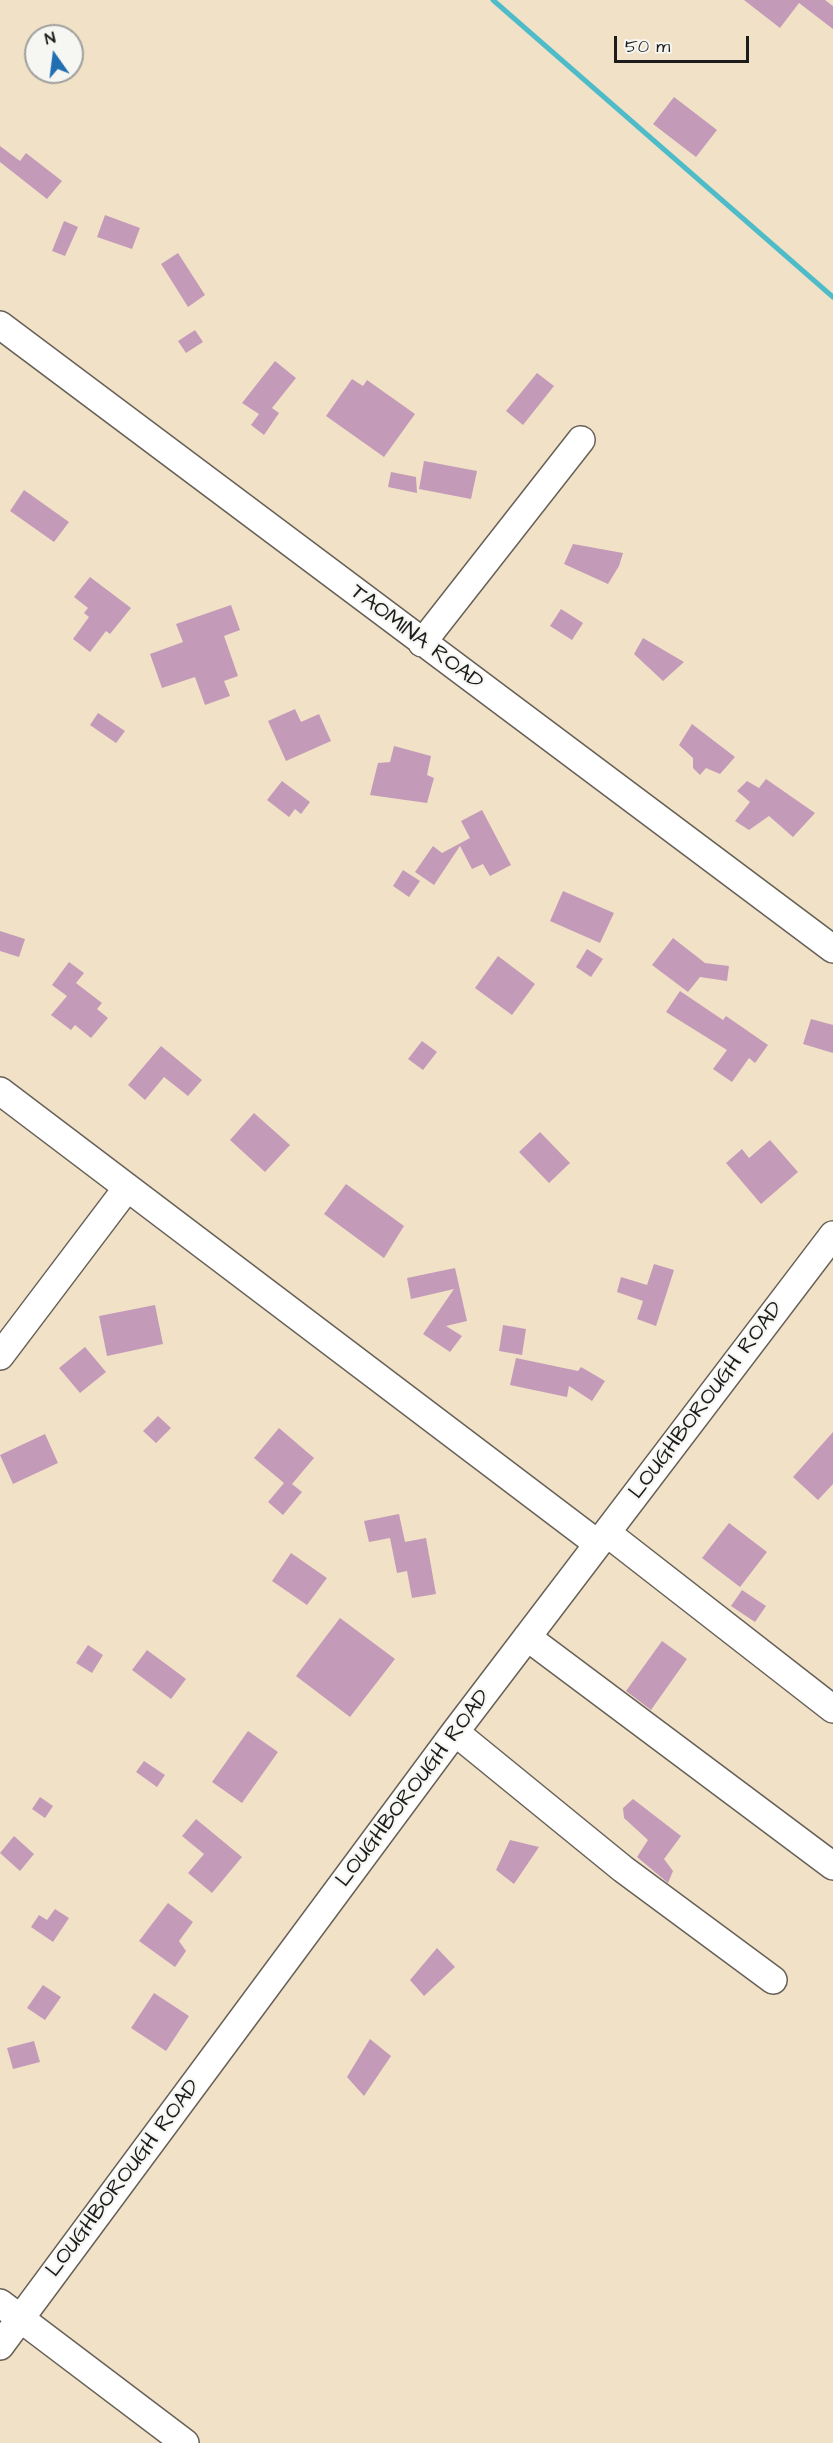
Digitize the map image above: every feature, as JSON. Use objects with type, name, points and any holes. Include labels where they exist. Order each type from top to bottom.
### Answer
[{"type":"street","name":"TAOMINA ROAD","points":[[0,325],[833,949]]},
{"type":"street","points":[[422,643],[581,440]]},
{"type":"street","points":[[0,1091],[127,1188],[833,1709]]},
{"type":"street","points":[[0,1356],[127,1188]]},
{"type":"street","name":"LOUGHBOROUGH ROAD","points":[[0,2346],[10,2311],[833,1235]]},
{"type":"street","points":[[527,1637],[833,1866]]},
{"type":"street","points":[[455,1732],[623,1869],[773,1980]]},
{"type":"street","points":[[10,2311],[185,2443]]},
{"type":"building","points":[[744,0],[825,0],[833,6],[833,29],[799,3],[780,28]]},
{"type":"building","points":[[674,97],[717,130],[696,157],[653,124]]},
{"type":"building","points":[[0,146],[20,161],[26,153],[62,181],[47,199],[0,162]]},
{"type":"building","points":[[105,215],[140,228],[132,249],[97,237]]},
{"type":"building","points":[[64,221],[78,227],[65,256],[52,251]]},
{"type":"building","points":[[178,253],[205,295],[188,307],[161,264]]},
{"type":"building","points":[[195,330],[203,342],[186,353],[178,341]]},
{"type":"building","points":[[275,361],[296,378],[272,408],[279,413],[264,435],[251,425],[259,414],[242,403]]},
{"type":"building","points":[[537,373],[554,386],[523,425],[506,411]]},
{"type":"building","points":[[352,379],[363,386],[367,380],[415,414],[384,457],[326,416]]},
{"type":"building","points":[[424,461],[477,471],[471,499],[419,489]]},
{"type":"building","points":[[391,472],[416,477],[417,493],[388,487]]},
{"type":"building","points":[[24,490],[69,522],[54,542],[10,511]]},
{"type":"building","points":[[573,544],[623,553],[619,566],[608,584],[564,564]]},
{"type":"building","points":[[90,577],[131,608],[110,634],[106,631],[90,652],[73,639],[89,617],[84,613],[88,608],[74,597]]},
{"type":"building","points":[[231,605],[240,630],[224,636],[238,676],[224,681],[230,696],[205,705],[195,677],[162,688],[150,654],[183,642],[176,624]]},
{"type":"building","points":[[561,609],[583,623],[572,640],[550,626]]},
{"type":"building","points":[[643,638],[684,662],[663,681],[634,654]]},
{"type":"building","points":[[295,709],[301,722],[319,714],[331,741],[286,761],[268,721]]},
{"type":"building","points":[[98,713],[125,731],[116,743],[90,725]]},
{"type":"building","points":[[692,724],[735,757],[720,774],[706,768],[700,775],[693,768],[693,758],[679,745]]},
{"type":"building","points":[[394,746],[431,756],[427,775],[434,778],[427,803],[370,795],[378,763],[390,762]]},
{"type":"building","points":[[766,779],[815,813],[793,837],[769,816],[749,830],[735,821],[750,802],[737,791],[747,781],[759,788]]},
{"type":"building","points":[[282,781],[310,802],[301,814],[295,809],[289,817],[267,800]]},
{"type":"building","points":[[482,810],[511,865],[490,876],[483,864],[472,869],[460,846],[434,885],[415,872],[433,846],[442,853],[470,838],[461,821]]},
{"type":"building","points":[[403,870],[420,881],[409,897],[393,886]]},
{"type":"building","points":[[563,891],[614,913],[600,943],[550,921]]},
{"type":"building","points":[[0,931],[25,939],[19,957],[0,951]]},
{"type":"building","points":[[673,938],[705,963],[729,966],[727,981],[700,977],[688,992],[652,965]]},
{"type":"building","points":[[587,949],[603,959],[591,977],[576,967]]},
{"type":"building","points":[[498,956],[535,984],[512,1015],[475,988]]},
{"type":"building","points":[[69,962],[84,973],[76,983],[102,1003],[97,1009],[108,1018],[91,1038],[75,1025],[71,1030],[51,1015],[67,996],[52,985]]},
{"type":"building","points":[[680,991],[723,1020],[726,1016],[768,1045],[755,1063],[749,1058],[732,1082],[713,1069],[727,1050],[666,1012]]},
{"type":"building","points":[[811,1019],[833,1025],[833,1053],[803,1044]]},
{"type":"building","points":[[422,1041],[437,1052],[423,1070],[408,1059]]},
{"type":"building","points":[[161,1046],[202,1080],[188,1096],[164,1077],[145,1100],[128,1085]]},
{"type":"building","points":[[254,1113],[290,1145],[265,1172],[230,1140]]},
{"type":"building","points":[[540,1132],[570,1163],[549,1183],[519,1152]]},
{"type":"building","points":[[770,1140],[798,1172],[761,1204],[726,1163],[742,1149],[749,1158]]},
{"type":"building","points":[[346,1184],[404,1226],[384,1258],[324,1214]]},
{"type":"building","points":[[654,1264],[674,1270],[656,1326],[637,1319],[643,1301],[617,1292],[621,1277],[647,1285]]},
{"type":"building","points":[[455,1268],[467,1321],[446,1326],[462,1336],[450,1352],[423,1334],[454,1289],[411,1299],[407,1278]]},
{"type":"building","points":[[155,1305],[163,1344],[107,1356],[99,1316]]},
{"type":"building","points":[[503,1325],[526,1329],[522,1355],[499,1351]]},
{"type":"building","points":[[85,1347],[106,1372],[80,1393],[59,1368]]},
{"type":"building","points":[[516,1358],[578,1371],[581,1367],[605,1381],[592,1401],[569,1386],[567,1397],[510,1385]]},
{"type":"building","points":[[158,1416],[171,1428],[156,1443],[143,1431]]},
{"type":"building","points":[[279,1428],[314,1458],[292,1484],[302,1492],[283,1515],[268,1502],[284,1483],[254,1458]]},
{"type":"building","points":[[833,1432],[833,1484],[818,1500],[793,1477]]},
{"type":"building","points":[[45,1434],[58,1463],[13,1484],[0,1455]]},
{"type":"building","points":[[399,1514],[405,1542],[426,1538],[436,1594],[412,1598],[407,1571],[397,1573],[390,1538],[369,1542],[364,1521]]},
{"type":"building","points":[[729,1523],[767,1552],[740,1587],[702,1558]]},
{"type":"building","points":[[291,1553],[327,1578],[307,1605],[272,1581]]},
{"type":"building","points":[[742,1590],[766,1606],[755,1622],[731,1606]]},
{"type":"building","points":[[340,1618],[395,1659],[350,1717],[296,1676]]},
{"type":"building","points":[[662,1641],[687,1659],[651,1710],[626,1691]]},
{"type":"building","points":[[88,1645],[103,1655],[92,1673],[76,1663]]},
{"type":"building","points":[[147,1650],[186,1679],[171,1699],[132,1670]]},
{"type":"building","points":[[248,1731],[278,1752],[242,1803],[212,1782]]},
{"type":"building","points":[[144,1761],[165,1775],[157,1787],[136,1772]]},
{"type":"building","points":[[40,1797],[53,1806],[45,1818],[32,1809]]},
{"type":"building","points":[[633,1799],[681,1836],[664,1859],[673,1871],[668,1883],[637,1857],[648,1840],[624,1818],[623,1808]]},
{"type":"building","points":[[196,1819],[242,1857],[212,1893],[188,1873],[204,1854],[182,1836]]},
{"type":"building","points":[[14,1836],[34,1854],[20,1871],[0,1853]]},
{"type":"building","points":[[510,1840],[539,1847],[514,1884],[496,1870]]},
{"type":"building","points":[[168,1903],[193,1922],[179,1941],[186,1951],[175,1967],[139,1941]]},
{"type":"building","points":[[55,1909],[69,1918],[53,1942],[31,1927],[39,1915],[47,1920]]},
{"type":"building","points":[[437,1948],[455,1967],[424,1996],[410,1980]]},
{"type":"building","points":[[43,1985],[61,1997],[45,2020],[27,2008]]},
{"type":"building","points":[[154,1993],[189,2016],[166,2051],[131,2028]]},
{"type":"building","points":[[370,2039],[391,2056],[364,2096],[347,2077]]},
{"type":"building","points":[[34,2041],[40,2062],[13,2069],[7,2048]]},
{"type":"waterway","points":[[493,0],[833,297]]}]
